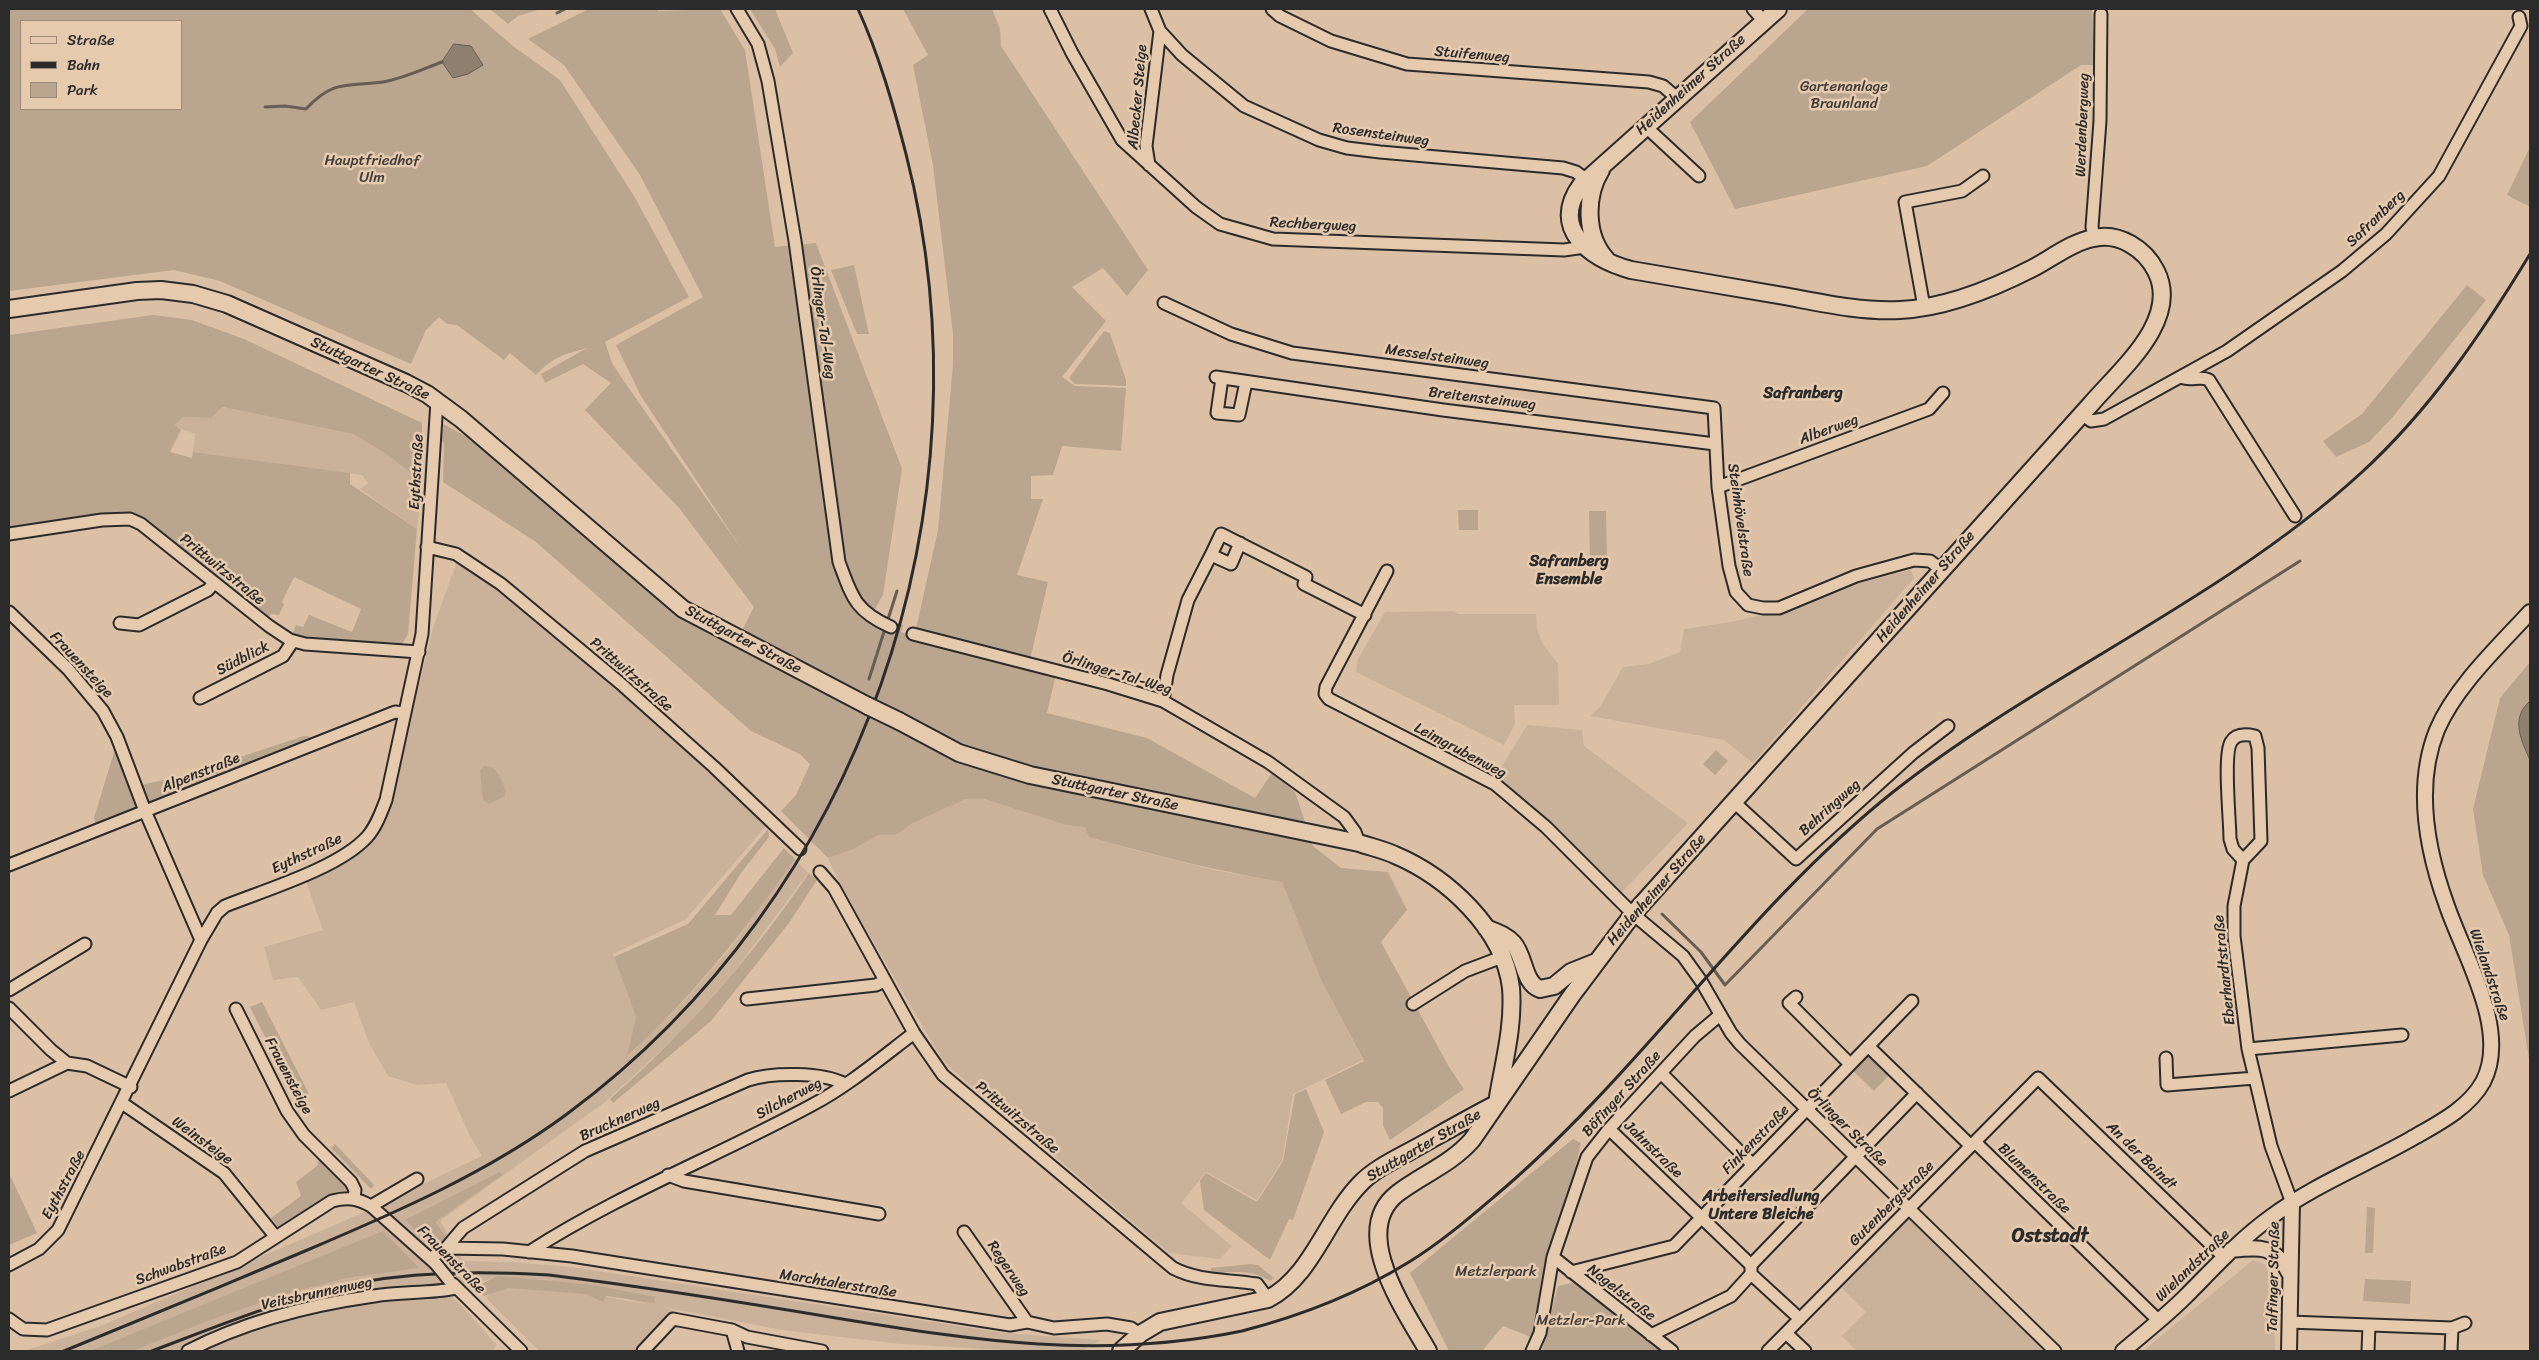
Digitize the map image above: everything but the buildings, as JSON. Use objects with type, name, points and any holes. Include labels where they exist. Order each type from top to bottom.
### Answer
[{"type":"main road","name":"Heidenheimer Straße","points":[[1428,1351],[1388,1274],[1378,1246],[1378,1229],[1383,1210],[1389,1201],[1408,1186],[1459,1155],[1596,962],[1633,914],[2082,414],[2148,336],[2160,316],[2162,297],[2156,272],[2142,251],[2120,240],[2094,237],[1982,291],[1924,307],[1901,310],[1846,307],[1631,270],[1609,262],[1590,246],[1590,182],[1606,163],[1677,98],[1758,15],[1778,9]]},
{"type":"main road","name":"Stuttgarter Straße","points":[[9,309],[144,291],[172,290],[199,295],[227,304],[416,388],[461,419],[683,609],[959,753],[1030,775],[1359,843],[1396,855],[1434,877],[1459,898],[1486,928],[1502,957],[1510,987],[1512,1006],[1508,1042],[1496,1104],[1396,1159],[1361,1183],[1347,1198],[1287,1288],[1268,1299],[1172,1319],[1154,1325],[1140,1334],[1121,1351]]},
{"type":"main road","points":[[1486,928],[1502,935],[1515,945],[1532,984],[1540,989],[1554,986],[1571,972],[1596,962]]},
{"type":"street","name":"Örlinger-Tal-Weg","points":[[738,9],[758,44],[768,81],[796,240],[839,562],[854,601],[868,616],[887,625]]},
{"type":"street","name":"Rechbergweg","points":[[1050,9],[1072,53],[1122,140],[1212,220],[1266,238],[1556,250],[1590,246]]},
{"type":"street","name":"Rosensteinweg","points":[[1151,9],[1160,31],[1182,55],[1244,106],[1329,144],[1388,153],[1563,168],[1590,182]]},
{"type":"street","name":"Stuifenweg","points":[[1272,9],[1280,16],[1331,41],[1407,64],[1649,82],[1663,86],[1677,98]]},
{"type":"street","name":"Werdenbergweg","points":[[2094,237],[2092,227],[2100,121],[2101,14]]},
{"type":"street","name":"Safranberg","points":[[2082,414],[2090,421],[2104,419],[2226,351],[2342,271],[2386,234],[2439,176],[2521,26],[2519,18]]},
{"type":"street","name":"Albecker Steige","points":[[1149,165],[1146,146],[1160,31]]},
{"type":"street","points":[[1645,126],[1699,176]]},
{"type":"street","points":[[1924,307],[1906,202],[1962,191],[1983,176]]},
{"type":"street","name":"Messelsteinweg","points":[[1164,302],[1231,334],[1292,353],[1714,408]]},
{"type":"street","points":[[2181,377],[2186,379],[2203,377],[2210,380],[2295,516]]},
{"type":"street","name":"Breitensteinweg","points":[[1246,382],[1239,416],[1217,413],[1219,378],[1443,410],[1715,444]]},
{"type":"street","name":"Alberweg","points":[[1718,487],[1929,410],[1943,393]]},
{"type":"street","name":"Eythstraße","points":[[9,1265],[39,1249],[58,1230],[131,1087],[201,940],[217,913],[226,906],[307,873],[352,851],[368,836],[379,819],[386,800],[419,652],[436,401]]},
{"type":"street","name":"Steinhövelstraße","points":[[1714,408],[1718,487],[1729,566],[1736,592],[1748,604],[1763,608],[1779,608],[1856,576],[1914,560],[1930,561],[1942,570]]},
{"type":"street","name":"Prittwitzstraße","points":[[9,534],[102,520],[130,519],[140,524],[269,626],[293,641],[324,646],[419,652]]},
{"type":"street","points":[[1163,701],[1167,675],[1188,600],[1221,534],[1306,577],[1304,584],[1365,615]]},
{"type":"street","points":[[1211,555],[1231,564],[1240,544]]},
{"type":"street","name":"Prittwitzstraße","points":[[427,547],[456,554],[501,584],[620,682],[714,767],[800,849]]},
{"type":"street","name":"Leimgrubenweg","points":[[1387,571],[1326,687],[1325,694],[1329,699],[1495,784],[1546,827],[1633,914]]},
{"type":"street","points":[[120,623],[139,625],[208,590],[214,583]]},
{"type":"street","name":"Frauensteige","points":[[9,612],[68,669],[104,711],[117,737],[144,811],[201,940]]},
{"type":"street","name":"Wielandstraße","points":[[2123,1351],[2159,1321],[2223,1252],[2292,1203],[2440,1122],[2473,1096],[2488,1070],[2492,1054],[2491,1029],[2438,877],[2427,827],[2424,789],[2432,744],[2448,707],[2465,685],[2530,612]]},
{"type":"street","name":"Örlinger-Tal-Weg","points":[[913,634],[1108,684],[1163,701],[1268,762],[1344,817],[1356,832],[1359,843]]},
{"type":"street","name":"Südblick","points":[[200,698],[283,656],[293,641]]},
{"type":"street","name":"Alpenstraße","points":[[9,865],[395,712],[405,713]]},
{"type":"street","name":"Behringweg","points":[[1734,802],[1796,859],[1913,754],[1948,726]]},
{"type":"street","points":[[2247,734],[2255,736],[2258,748],[2261,841],[2243,860],[2233,849],[2230,839],[2228,757],[2231,742],[2238,735],[2247,734]]},
{"type":"street","name":"Eberhardtstraße","points":[[2243,860],[2234,906],[2234,936],[2248,1049],[2271,1146],[2292,1203]]},
{"type":"street","name":"Prittwitzstraße","points":[[820,872],[834,888],[914,1033],[943,1075],[1151,1251],[1174,1268],[1194,1277],[1257,1284],[1268,1299]]},
{"type":"street","name":"Örlinger Straße","points":[[1633,914],[1683,956],[1740,1044],[1908,1210],[2055,1351]]},
{"type":"street","points":[[9,990],[84,944]]},
{"type":"street","points":[[1413,1004],[1465,971],[1502,957]]},
{"type":"street","points":[[747,999],[876,985],[884,981]]},
{"type":"street","points":[[1796,997],[1789,1003],[1850,1064]]},
{"type":"street","name":"Finkenstraße","points":[[1571,1272],[1674,1246],[1912,1001]]},
{"type":"street","points":[[9,1008],[51,1050],[67,1063],[87,1066],[131,1087]]},
{"type":"street","name":"Frauensteige","points":[[236,1009],[287,1111],[304,1134],[351,1182],[355,1190],[354,1199]]},
{"type":"street","name":"Böfinger Straße","points":[[1532,1351],[1540,1333],[1553,1257],[1587,1157],[1609,1129],[1695,1036],[1720,1015]]},
{"type":"street","name":"Silcherweg","points":[[530,1252],[556,1235],[668,1175],[812,1105],[845,1084],[914,1033]]},
{"type":"street","points":[[2248,1049],[2402,1035]]},
{"type":"street","name":"Blumenstraße","points":[[1868,1046],[2159,1321]]},
{"type":"street","points":[[2166,1058],[2167,1085],[2255,1078]]},
{"type":"street","points":[[9,1091],[67,1063]]},
{"type":"street","points":[[1661,1073],[1753,1165]]},
{"type":"street","name":"Brucknerweg","points":[[434,1261],[462,1228],[585,1151],[748,1080],[764,1075],[796,1075],[837,1080],[845,1084]]},
{"type":"street","name":"Gutenbergstraße","points":[[1768,1351],[2038,1078]]},
{"type":"street","name":"An der Baindt","points":[[2038,1078],[2223,1252]]},
{"type":"street","points":[[1651,1335],[1731,1296],[1751,1269],[1854,1156],[1917,1093]]},
{"type":"street","name":"Weinsteige","points":[[122,1103],[224,1173],[275,1236]]},
{"type":"street","name":"Jahnstraße","points":[[1609,1129],[1800,1319]]},
{"type":"street","points":[[668,1175],[684,1181],[879,1214]]},
{"type":"street","points":[[371,1206],[417,1179]]},
{"type":"street","name":"Schwabstraße","points":[[9,1319],[24,1329],[47,1330],[237,1262],[332,1201],[344,1198],[354,1199]]},
{"type":"street","name":"Frauenstraße","points":[[354,1199],[371,1206],[434,1261],[449,1280],[521,1351]]},
{"type":"street","name":"Talfinger Straße","points":[[2289,1351],[2292,1203]]},
{"type":"street","name":"Regerweg","points":[[964,1232],[1027,1322]]},
{"type":"street","points":[[446,1248],[530,1252]]},
{"type":"street","points":[[2223,1252],[2264,1249],[2278,1256],[2290,1273]]},
{"type":"street","name":"Marchtalerstraße","points":[[530,1252],[572,1256],[1010,1325],[1027,1322],[1054,1328],[1107,1324],[1130,1328],[1140,1334]]},
{"type":"street","name":"Nagelstraße","points":[[1553,1257],[1672,1351]]},
{"type":"street","name":"Veitsbrunnenweg","points":[[188,1351],[248,1324],[320,1306],[375,1295],[458,1288]]},
{"type":"street","points":[[642,1351],[673,1319],[732,1330],[747,1337],[820,1351]]},
{"type":"street","points":[[2289,1322],[2452,1328],[2465,1323]]},
{"type":"street","points":[[2368,1351],[2369,1325]]},
{"type":"street","points":[[2451,1351],[2452,1328]]},
{"type":"street","points":[[732,1330],[738,1351]]},
{"type":"street","points":[[1786,1333],[1805,1351]]},
{"type":"shaded area","points":[[454,44],[471,46],[483,65],[468,74],[453,78],[442,62]]},
{"type":"shaded area","points":[[223,407],[353,434],[383,452],[423,482],[417,529],[360,489],[368,483],[362,475],[193,452],[195,434],[174,426],[183,417],[211,418]]},
{"type":"shaded area","points":[[457,562],[481,577],[609,680],[766,826],[686,919],[613,954],[636,1017],[628,1056],[686,999],[728,951],[795,859],[808,873],[731,976],[680,1033],[605,1102],[440,1221],[463,1261],[512,1262],[571,1267],[1005,1333],[1101,1340],[1081,1351],[1020,1351],[900,1344],[782,1330],[663,1307],[677,1312],[636,1351],[539,1351],[486,1298],[503,1283],[569,1290],[651,1305],[568,1284],[495,1278],[457,1288],[320,1305],[187,1351],[24,1351],[103,1325],[360,1214],[482,1156],[469,1134],[446,1083],[417,1085],[388,1076],[369,1043],[354,1002],[321,1010],[298,977],[273,980],[264,947],[323,930],[305,879],[361,850],[372,840],[384,821],[395,793],[404,744],[434,625]]},
{"type":"shaded area","points":[[1911,570],[1914,578],[1753,763],[1724,740],[1590,716],[1600,707],[1623,667],[1649,664],[1680,652],[1684,629],[1731,622],[1807,604],[1855,584]]},
{"type":"shaded area","points":[[1453,611],[1458,614],[1536,614],[1537,629],[1543,644],[1558,664],[1559,705],[1514,705],[1515,724],[1504,745],[1356,672],[1357,661],[1385,612]]},
{"type":"shaded area","points":[[2530,701],[2530,760],[2523,745],[2519,722],[2520,715]]},
{"type":"shaded area","points":[[1527,725],[1582,730],[1584,746],[1688,823],[1622,892],[1496,776]]},
{"type":"shaded area","points":[[966,799],[984,799],[1066,825],[1085,827],[1090,837],[1130,849],[1214,870],[1282,882],[1320,978],[1363,1060],[1293,1094],[1282,1161],[1257,1200],[1206,1172],[1181,1203],[1232,1246],[1220,1259],[1169,1253],[952,1069],[942,1059],[844,892],[828,858],[854,849],[878,835],[896,835],[913,823]]},
{"type":"shaded area","points":[[1909,1218],[2047,1351],[1857,1351],[1842,1336],[1866,1312],[1842,1288]]},
{"type":"shaded area","points":[[2253,1260],[2266,1265],[2274,1292],[2275,1351],[2143,1351]]},
{"type":"shaded area","points":[[429,1294],[445,1294],[458,1302],[497,1345],[492,1351],[200,1351],[243,1332],[346,1304]]},
{"type":"green space","name":"Hauptfriedhof Ulm","points":[[9,9],[470,9],[513,46],[560,80],[634,196],[689,297],[605,342],[612,363],[623,380],[743,551],[641,396],[616,345],[703,297],[640,175],[564,65],[528,39],[589,9],[656,9],[658,11],[720,9],[745,50],[775,247],[816,243],[902,469],[883,595],[868,621],[940,645],[1056,674],[1047,713],[1147,738],[1255,798],[1272,773],[1295,792],[1313,846],[1341,868],[1388,872],[1407,910],[1381,942],[1449,1067],[1464,1089],[1390,1140],[1383,1125],[1383,1108],[1378,1102],[1366,1102],[1341,1114],[1325,1080],[1364,1061],[1320,978],[1282,882],[1185,862],[1089,837],[1085,827],[1066,825],[984,799],[966,799],[913,823],[896,835],[878,835],[854,849],[828,858],[781,811],[796,795],[810,764],[800,754],[751,731],[536,542],[443,482],[444,444],[440,438],[443,424],[477,442],[670,608],[738,638],[754,607],[680,509],[585,410],[611,383],[583,364],[545,383],[541,374],[587,348],[559,357],[536,375],[510,353],[504,360],[457,325],[447,324],[439,317],[426,330],[411,364],[220,281],[174,270],[9,291]]},
{"type":"green space","points":[[490,9],[541,9],[518,16],[508,24]]},
{"type":"green space","points":[[750,9],[775,9],[793,53],[780,67],[775,49]]},
{"type":"green space","points":[[903,9],[992,9],[1000,29],[1001,46],[1148,270],[1127,296],[1103,268],[1072,287],[1106,321],[1062,377],[1075,386],[1126,388],[1121,451],[1062,446],[1053,475],[1031,476],[1031,499],[1043,499],[1017,575],[1048,582],[1030,660],[916,629],[938,530],[953,365],[953,334],[933,165],[913,65],[928,55]]},
{"type":"green space","name":"Gartenanlage Braunland","points":[[1808,9],[2092,9],[2095,65],[2081,65],[1927,166],[1735,209],[1690,122]]},
{"type":"green space","points":[[2530,147],[2530,207],[2507,195]]},
{"type":"green space","points":[[854,265],[869,334],[857,334],[831,270]]},
{"type":"green space","points":[[2467,285],[2486,300],[2392,418],[2369,442],[2336,457],[2323,441],[2362,414]]},
{"type":"green space","points":[[153,315],[192,320],[244,339],[422,423],[423,482],[383,452],[353,434],[223,407],[211,418],[183,417],[175,425],[181,430],[170,452],[192,458],[193,452],[350,473],[350,484],[417,529],[408,634],[402,644],[403,650],[290,640],[296,625],[303,627],[309,615],[352,632],[361,609],[294,577],[282,602],[284,604],[279,615],[271,614],[265,623],[138,514],[104,516],[9,530],[9,335]]},
{"type":"green space","points":[[1104,331],[1110,333],[1126,380],[1126,386],[1075,384],[1069,378]]},
{"type":"green space","points":[[1458,510],[1478,510],[1478,530],[1459,530]]},
{"type":"green space","points":[[1589,511],[1606,511],[1607,560],[1590,560]]},
{"type":"green space","points":[[2530,662],[2530,1065],[2509,935],[2483,875],[2473,809],[2500,698]]},
{"type":"green space","points":[[304,736],[316,738],[149,804],[142,785],[185,775]]},
{"type":"green space","points":[[115,749],[137,810],[96,825],[94,818]]},
{"type":"green space","points":[[1716,750],[1728,761],[1715,775],[1703,764]]},
{"type":"green space","points":[[485,766],[496,771],[506,791],[505,796],[489,804],[483,800],[480,770]]},
{"type":"green space","points":[[768,829],[769,837],[741,873],[715,915],[731,915],[784,848],[795,859],[757,912],[696,987],[627,1056],[636,1017],[614,957],[688,924]]},
{"type":"green space","points":[[809,873],[817,880],[789,923],[711,1021],[613,1103],[610,1099],[665,1047],[741,964]]},
{"type":"green space","points":[[262,1002],[309,1094],[297,1101],[250,1007]]},
{"type":"green space","points":[[1867,1055],[1871,1055],[1890,1074],[1874,1091],[1851,1069]]},
{"type":"green space","points":[[1306,1089],[1324,1132],[1293,1220],[1289,1219],[1270,1260],[1204,1210],[1200,1181],[1206,1173],[1257,1202],[1283,1161],[1295,1094]]},
{"type":"green space","name":"Metzlerpark","points":[[1573,1139],[1581,1143],[1536,1339],[1503,1326],[1482,1351],[1449,1351],[1410,1273]]},
{"type":"green space","points":[[335,1144],[374,1185],[371,1189],[331,1148]]},
{"type":"green space","points":[[319,1159],[345,1183],[349,1192],[338,1192],[279,1228],[271,1218],[301,1196],[296,1182],[317,1166]]},
{"type":"green space","points":[[500,1172],[502,1175],[435,1222],[447,1238],[442,1243],[419,1234],[405,1220]]},
{"type":"green space","points":[[9,1173],[37,1233],[9,1245]]},
{"type":"green space","points":[[2367,1207],[2375,1208],[2373,1253],[2365,1253]]},
{"type":"green space","points":[[383,1231],[419,1268],[346,1278],[293,1292],[218,1317],[132,1351],[90,1351]]},
{"type":"green space","points":[[1258,1265],[1274,1278],[1270,1281],[1263,1277],[1242,1272],[1211,1273],[1211,1268]]},
{"type":"green space","points":[[498,1276],[594,1285],[655,1297],[654,1303],[606,1296],[603,1302],[586,1294],[509,1288],[484,1296],[477,1286]]},
{"type":"green space","points":[[2365,1279],[2411,1281],[2410,1304],[2363,1301]]},
{"type":"green space","name":"Metzler-Park","points":[[1581,1281],[1672,1351],[1542,1351],[1558,1286]]},
{"type":"waterway","points":[[557,13],[565,9]]},
{"type":"waterway","points":[[265,107],[285,106],[306,109],[316,99],[333,89],[342,86],[390,81],[442,62]]},
{"type":"waterway","points":[[1662,914],[1701,952],[1725,985],[1877,829],[2300,561]]},
{"type":"waterway","points":[[869,679],[897,591]]},
{"type":"tunnel","points":[[891,627],[913,634]]},
{"type":"railway","points":[[64,1351],[275,1264],[441,1190],[505,1155],[567,1114],[670,1025],[757,922],[828,808],[881,685],[916,555],[932,422],[929,288],[906,154],[885,80],[873,44],[858,9]]},
{"type":"railway","points":[[152,1351],[267,1308],[314,1293],[364,1282],[416,1275],[470,1273],[549,1275],[693,1295],[939,1334],[989,1340],[1088,1346],[1190,1340],[1242,1331],[1307,1311],[1349,1294],[1390,1273],[1432,1247],[1485,1205],[1548,1148],[1597,1098],[1788,888],[1839,839],[1893,792],[1950,750],[2009,711],[2250,560],[2307,519],[2361,473],[2386,449],[2432,397],[2474,341],[2530,254]]},
{"type":"district","name":"Safranberg","points":[[1803,394]]},
{"type":"district","name":"Safranberg Ensemble","points":[[1569,571]]},
{"type":"district","name":"Arbeitersiedlung Untere Bleiche","points":[[1761,1206]]},
{"type":"district","name":"Oststadt","points":[[2050,1237]]}]
